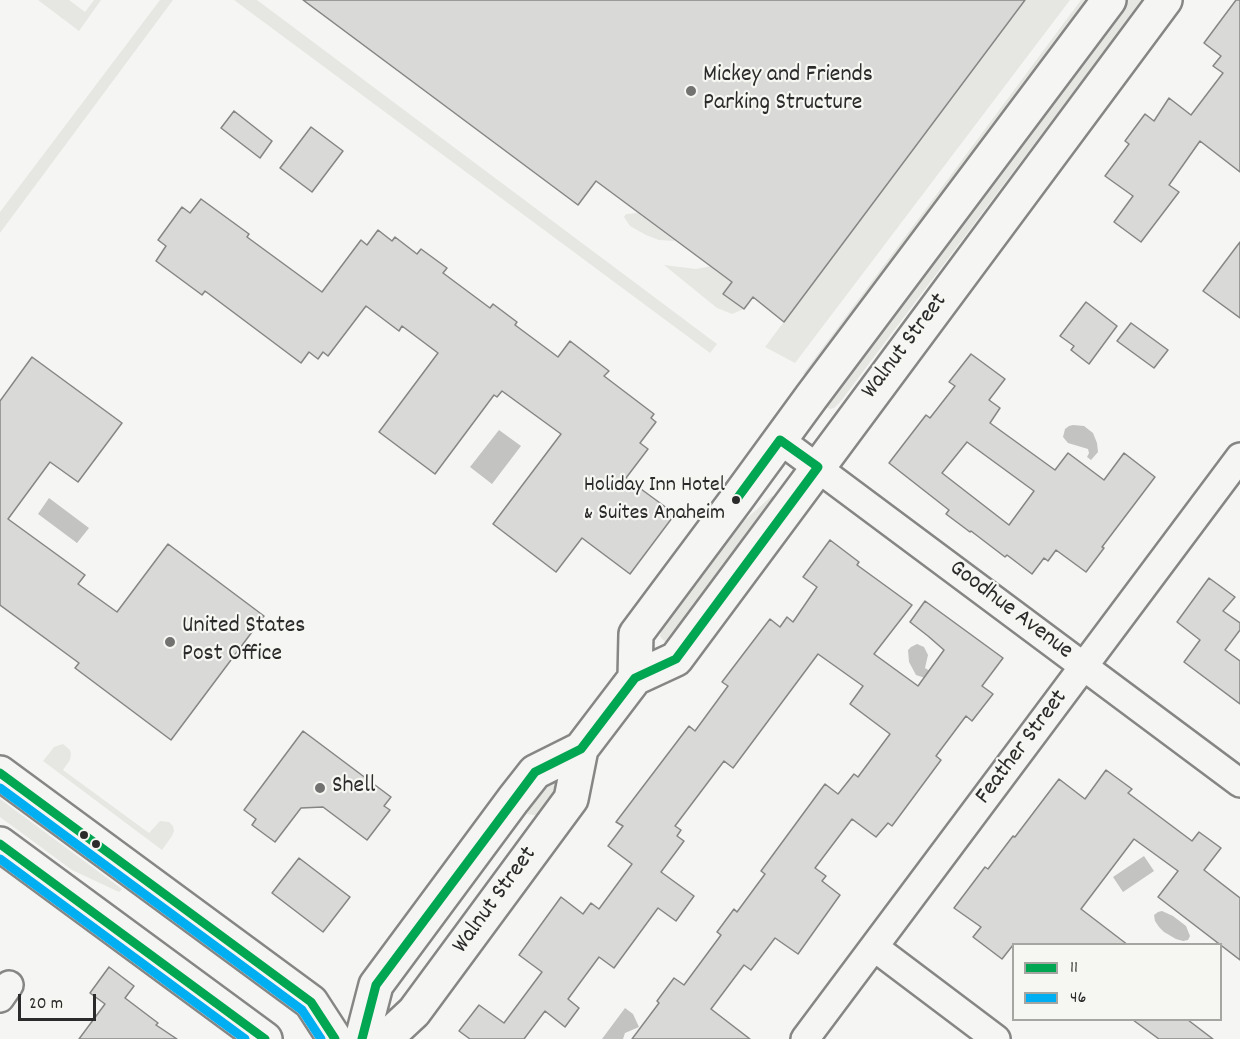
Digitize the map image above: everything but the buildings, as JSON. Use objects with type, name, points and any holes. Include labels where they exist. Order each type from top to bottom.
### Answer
[{"type":"street","name":"Walnut Street","points":[[635,678],[636,634],[1109,0]]},
{"type":"street","name":"Walnut Street","points":[[385,1039],[414,1012],[571,799],[581,749],[635,678],[676,659],[1165,0]]},
{"type":"street","name":"Goodhue Avenue","points":[[780,440],[1240,783]]},
{"type":"street","name":"Feather Street","points":[[806,1039],[1240,457]]},
{"type":"street","name":"Walnut Street","points":[[362,1039],[375,985],[513,800],[535,772],[581,749]]},
{"type":"street","points":[[0,772],[311,1002],[335,1039]]},
{"type":"street","points":[[0,844],[265,1039]]},
{"type":"street","points":[[874,947],[996,1039]]},
{"type":"shaded area","points":[[38,0],[69,0],[85,12],[94,0],[101,0],[79,31]]},
{"type":"shaded area","points":[[160,0],[173,0],[0,233],[0,212]]},
{"type":"shaded area","points":[[234,0],[257,0],[717,344],[710,353]]},
{"type":"shaded area","points":[[1025,0],[1070,0],[795,363],[765,347]]},
{"type":"shaded area","points":[[1081,0],[1093,0],[832,352],[824,350],[817,359],[823,362],[813,374],[803,374]]},
{"type":"shaded area","points":[[1124,0],[1141,0],[841,401],[834,408],[830,409],[825,406]]},
{"type":"shaded area","points":[[638,213],[675,241],[659,240],[630,226],[624,217],[626,214]]},
{"type":"shaded area","points":[[664,265],[696,269],[712,266],[732,282],[723,294],[744,309],[732,314],[717,308]]},
{"type":"shaded area","points":[[1073,425],[1084,426],[1093,433],[1098,452],[1091,460],[1087,457],[1088,449],[1068,443],[1063,437],[1065,429]]},
{"type":"shaded area","points":[[499,430],[521,446],[492,484],[470,467]]},
{"type":"shaded area","points":[[772,496],[777,497],[670,642],[664,641],[660,636],[662,629],[737,527]]},
{"type":"shaded area","points":[[49,498],[89,528],[77,543],[38,514]]},
{"type":"shaded area","points":[[917,644],[924,647],[928,655],[925,668],[930,671],[925,678],[916,675],[909,662],[908,650]]},
{"type":"shaded area","points":[[63,744],[71,754],[63,770],[149,833],[160,821],[169,822],[173,826],[172,836],[162,850],[43,761],[54,747]]},
{"type":"shaded area","points":[[550,781],[557,785],[558,791],[541,816],[527,814],[538,789]]},
{"type":"shaded area","points":[[0,799],[122,889],[119,892],[72,870],[0,817]]},
{"type":"shaded area","points":[[1144,856],[1154,871],[1123,892],[1113,877]]},
{"type":"shaded area","points":[[1162,911],[1186,926],[1190,936],[1188,940],[1176,939],[1159,927],[1154,915]]},
{"type":"shaded area","points":[[625,1008],[633,1014],[639,1027],[625,1033],[623,1039],[602,1039]]},
{"type":"transit line","name":"11","points":[[362,1039],[376,985],[535,772],[581,749],[635,678],[676,659],[818,467],[780,440],[736,500]]},
{"type":"transit line","name":"11","points":[[0,773],[311,1002],[335,1039]]},
{"type":"transit line","name":"46","points":[[0,788],[302,1010],[321,1039]]},
{"type":"transit line","name":"11","points":[[0,844],[265,1039]]},
{"type":"transit line","name":"46","points":[[0,859],[245,1039]]},
{"type":"place","name":"Mickey and Friends Parking Structure","points":[[691,91]]},
{"type":"place","name":"Holiday Inn Hotel & Suites Anaheim","points":[[736,500]]},
{"type":"place","name":"United States Post Office","points":[[170,642]]},
{"type":"place","name":"Shell","points":[[320,788]]}]
